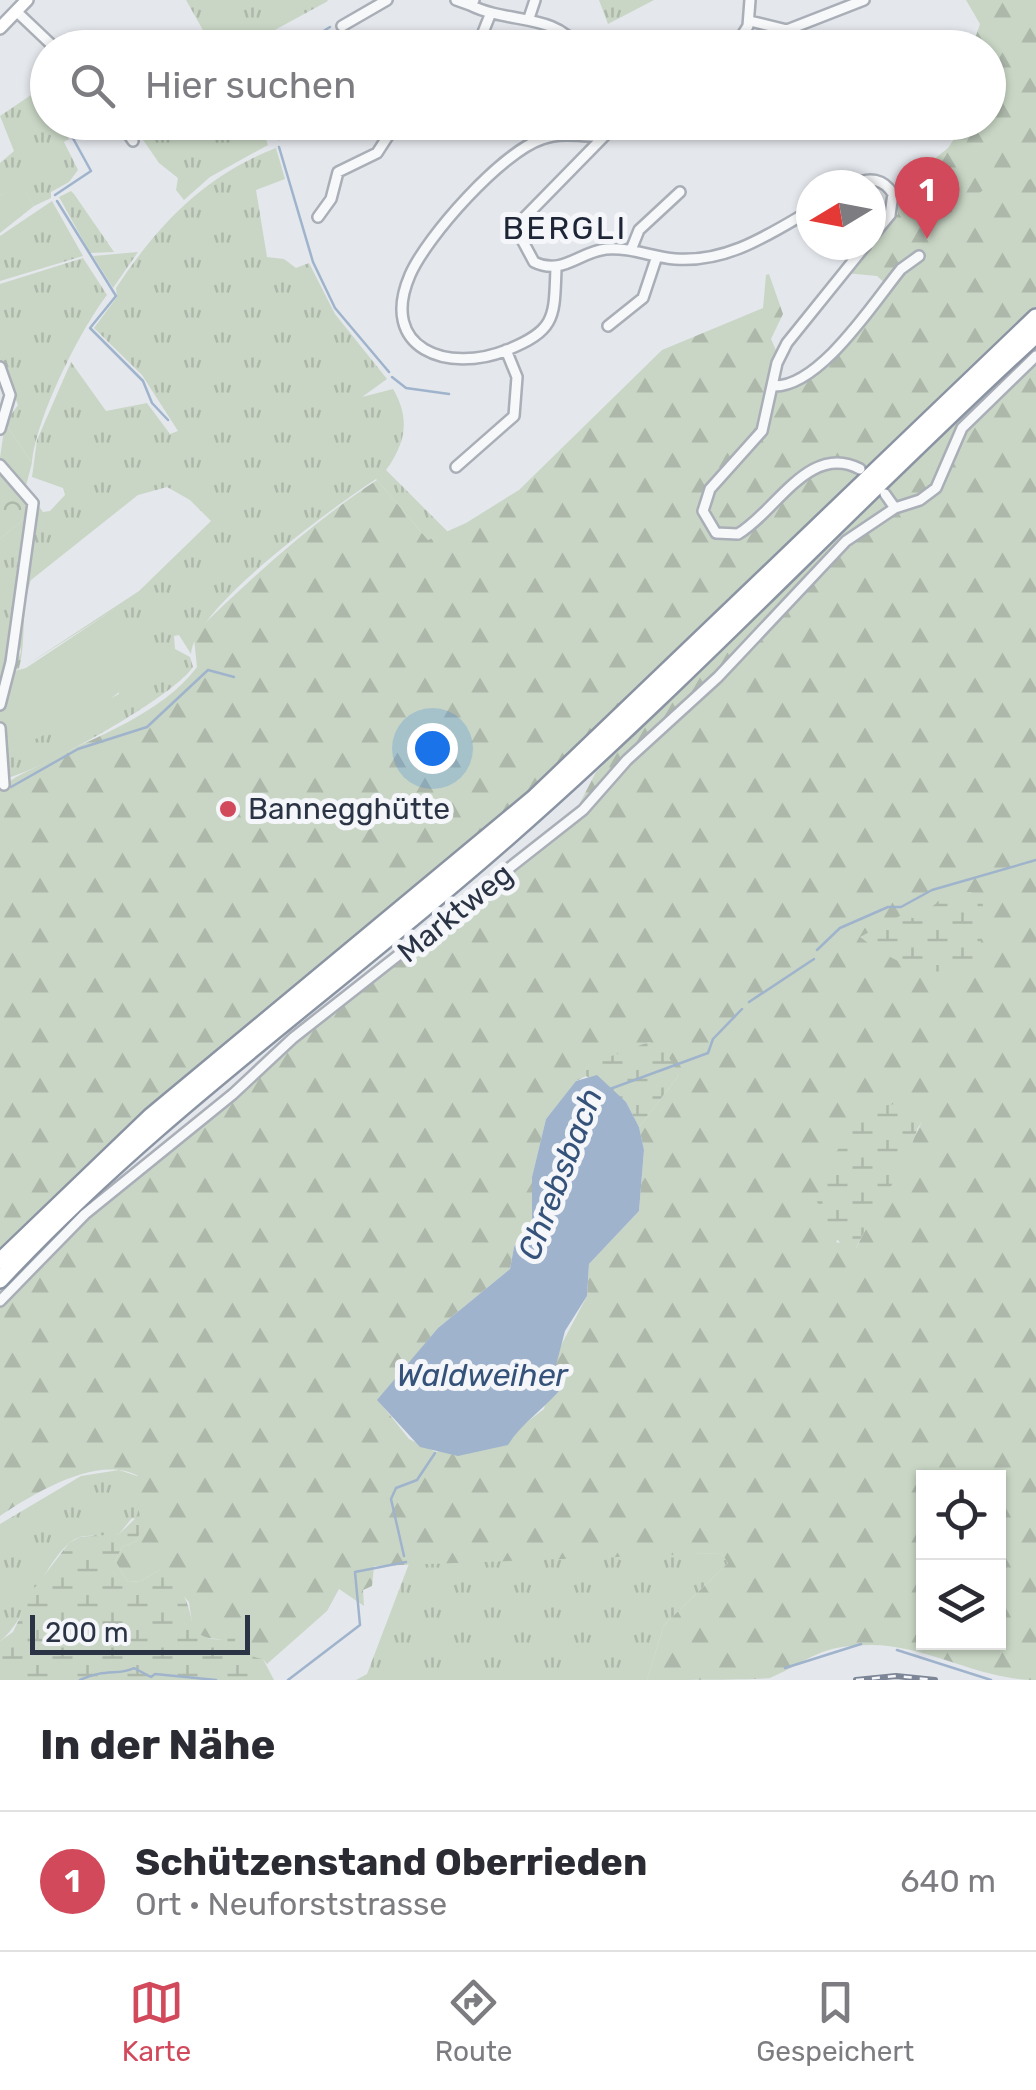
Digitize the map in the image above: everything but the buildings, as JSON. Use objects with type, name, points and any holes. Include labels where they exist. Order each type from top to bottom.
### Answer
[{"type":"highway","points":[[0,1261],[151,1116],[534,797],[1036,317]]},
{"type":"highway","points":[[0,1280],[157,1128],[447,891],[568,784],[1036,335]]},
{"type":"main road","points":[[0,28],[27,0]]},
{"type":"street","points":[[342,26],[386,0]]},
{"type":"street","points":[[456,0],[472,3],[490,15],[529,18],[561,30]]},
{"type":"street","points":[[529,18],[535,0]]},
{"type":"street","points":[[744,30],[750,20],[750,0]]},
{"type":"street","points":[[750,20],[786,30],[864,0]]},
{"type":"street","points":[[16,11],[36,30]]},
{"type":"street","points":[[484,30],[490,15]]},
{"type":"street","points":[[318,216],[331,199],[338,172],[378,153],[386,140]]},
{"type":"street","points":[[542,140],[525,147],[466,202],[424,252],[406,288],[408,331],[426,353],[462,359],[506,350],[535,335],[552,320],[558,300],[556,268]]},
{"type":"street","points":[[600,140],[521,226],[522,244],[529,257],[556,268],[600,250],[694,259],[741,249],[796,218]]},
{"type":"street","points":[[886,186],[892,194],[886,220]]},
{"type":"street","points":[[630,250],[639,230],[680,192]]},
{"type":"street","points":[[608,326],[643,298],[657,256]]},
{"type":"street","points":[[774,386],[796,382],[826,359],[901,268],[918,256]]},
{"type":"street","points":[[854,260],[797,330],[777,364],[762,431],[704,500],[707,523],[716,532],[738,534],[750,528],[817,466],[847,462],[860,469]]},
{"type":"street","points":[[456,467],[514,416],[519,397],[517,376],[506,350]]},
{"type":"street","name":"Marktweg","points":[[0,1301],[85,1214],[233,1094],[293,1038],[575,818],[846,541],[894,508],[920,500],[936,488],[962,428],[1036,356]]},
{"type":"street","points":[[777,364],[796,382]]},
{"type":"street","points":[[0,367],[10,396],[0,429]]},
{"type":"street","points":[[0,465],[33,503],[11,662],[0,704]]},
{"type":"street","points":[[885,494],[894,508]]},
{"type":"street","points":[[0,728],[4,785]]},
{"type":"green space","points":[[186,0],[328,1],[275,30],[203,30]]},
{"type":"green space","points":[[599,0],[654,0],[608,24]]},
{"type":"green space","points":[[966,0],[1036,0],[1036,1680],[994,1675],[913,1650],[871,1645],[827,1650],[770,1678],[647,1680],[664,1625],[728,1563],[721,1553],[374,1566],[372,1586],[363,1590],[364,1606],[339,1589],[327,1611],[267,1664],[263,1659],[236,1652],[224,1640],[202,1637],[193,1630],[189,1602],[159,1570],[141,1581],[128,1582],[115,1561],[122,1547],[137,1541],[138,1510],[119,1485],[138,1476],[122,1470],[85,1473],[30,1497],[0,1516],[0,1308],[69,1235],[196,1132],[302,1035],[567,828],[596,772],[821,552],[801,532],[530,790],[158,1100],[0,1250],[0,790],[22,774],[127,722],[166,698],[197,667],[194,639],[203,625],[287,548],[377,480],[428,540],[466,523],[519,490],[662,350],[763,308],[766,275],[769,274],[783,314],[771,339],[779,357],[774,386],[817,368],[887,285],[877,276],[845,273],[857,260],[886,260],[886,227],[898,214],[897,189],[953,140],[1006,140],[1006,30],[978,30],[980,24]],"holes":[[[590,1064],[679,1075],[639,1127],[644,1150],[639,1211],[589,1264],[587,1296],[557,1353],[544,1409],[519,1428],[436,1452],[409,1439],[378,1400],[438,1328],[510,1269],[514,1247],[532,1220],[532,1177],[546,1119]],[[922,1122],[856,1248],[836,1242]]]},
{"type":"green space","points":[[30,96],[30,140],[67,140],[64,142],[78,170],[69,182],[51,192],[51,198],[34,206],[20,185],[0,196],[0,163],[14,151],[0,116]]},
{"type":"green space","points":[[143,140],[266,140],[268,145],[210,177],[184,200],[176,190],[178,178],[159,163]]},
{"type":"green space","points":[[276,148],[285,179],[256,190],[267,257],[284,259],[296,268],[309,263],[335,314],[387,379],[362,397],[393,389],[399,400],[403,431],[398,451],[386,470],[448,532],[428,540],[376,479],[300,534],[240,585],[198,634],[191,654],[179,635],[174,636],[175,649],[190,657],[193,667],[180,680],[106,731],[7,778],[5,754],[119,694],[115,609],[25,666],[139,591],[211,521],[190,500],[167,487],[138,495],[31,580],[19,669],[13,670],[21,652],[18,635],[36,502],[43,512],[50,511],[65,495],[63,488],[32,477],[37,440],[71,362],[106,411],[147,403],[170,434],[178,431],[142,375],[94,328],[117,297],[116,288],[167,222],[228,172]]},
{"type":"green space","points":[[1036,154],[1036,175],[937,243],[928,228]]},
{"type":"green space","points":[[20,184],[34,206],[0,233],[0,196]]},
{"type":"green space","points":[[71,191],[114,252],[90,253],[59,197]]},
{"type":"green space","points":[[52,201],[83,256],[0,281],[0,236]]},
{"type":"green space","points":[[138,252],[113,288],[93,256]]},
{"type":"green space","points":[[83,258],[107,295],[61,376],[41,423],[32,463],[5,423],[18,405],[0,359],[0,284]]},
{"type":"green space","points":[[5,423],[32,463],[25,489],[0,458]]},
{"type":"green space","points":[[0,473],[27,498],[25,518],[0,539]]},
{"type":"green space","points":[[27,498],[16,611],[6,675],[0,675],[0,539],[25,518]]},
{"type":"green space","points":[[116,608],[160,661],[97,709],[1,756],[0,776],[0,675],[26,668]]},
{"type":"green space","points":[[971,892],[983,902],[980,957],[965,966],[949,971],[918,969],[888,956],[860,937],[900,916],[919,919],[947,893]]},
{"type":"green space","points":[[649,1042],[663,1047],[679,1075],[639,1127],[626,1102],[586,1076],[576,1081],[590,1064]]},
{"type":"green space","points":[[917,1101],[917,1131],[898,1173],[856,1248],[843,1249],[816,1200],[832,1158],[867,1108]]},
{"type":"green space","points":[[119,1470],[140,1477],[120,1485],[139,1504],[143,1521],[132,1518],[119,1534],[80,1537],[69,1543],[0,1641],[0,1524],[81,1476]]},
{"type":"green space","points":[[138,1516],[143,1521],[137,1541],[122,1547],[115,1561],[128,1582],[141,1581],[159,1570],[167,1575],[184,1595],[194,1630],[214,1639],[236,1635],[233,1652],[263,1659],[274,1680],[0,1680],[0,1641],[13,1632],[33,1590],[69,1543],[80,1537],[119,1534]]},
{"type":"green space","points":[[721,1553],[728,1563],[664,1625],[647,1680],[356,1680],[367,1674],[410,1561]]},
{"type":"water","name":"Waldweiher","points":[[597,1075],[626,1102],[639,1127],[644,1150],[639,1211],[589,1264],[587,1296],[565,1331],[554,1373],[563,1386],[508,1445],[458,1456],[420,1447],[377,1400],[438,1328],[510,1269],[514,1247],[532,1220],[532,1177],[546,1119],[576,1081]]},
{"type":"waterway","points":[[325,30],[330,27]]},
{"type":"waterway","points":[[55,195],[91,171],[74,140]]},
{"type":"waterway","points":[[279,147],[313,262],[335,308],[389,372]]},
{"type":"waterway","points":[[57,201],[116,296],[90,328],[143,381],[152,403],[168,420]]},
{"type":"waterway","points":[[392,377],[406,388],[449,394]]},
{"type":"waterway","points":[[8,418],[12,402]]},
{"type":"waterway","points":[[11,787],[78,749],[147,727],[208,670],[234,677]]},
{"type":"waterway","name":"Chrebsbach","points":[[817,950],[840,928],[888,907],[901,907],[932,890],[1036,860]]},
{"type":"waterway","name":"Chrebsbach","points":[[749,1002],[814,959]]},
{"type":"waterway","name":"Chrebsbach","points":[[610,1089],[708,1053],[713,1039],[742,1009]]},
{"type":"waterway","name":"Chrebsbach","points":[[404,1556],[391,1499],[396,1488],[417,1480],[435,1453]]},
{"type":"waterway","name":"Chrebsbach","points":[[288,1680],[360,1625],[355,1572],[406,1562]]},
{"type":"waterway","points":[[785,1668],[861,1644]]},
{"type":"waterway","points":[[897,1650],[991,1680]]},
{"type":"waterway","name":"Chrebsbach","points":[[80,1680],[134,1668],[151,1677],[155,1674],[216,1680]]},
{"type":"railway","points":[[856,1680],[896,1676],[935,1680]]},
{"type":"place","name":"Schützenstand Oberrieden","points":[[927,239]]},
{"type":"place","name":"Bannegghütte","points":[[228,809]]},
{"type":"district","name":"BERGLI","points":[[565,228]]}]
